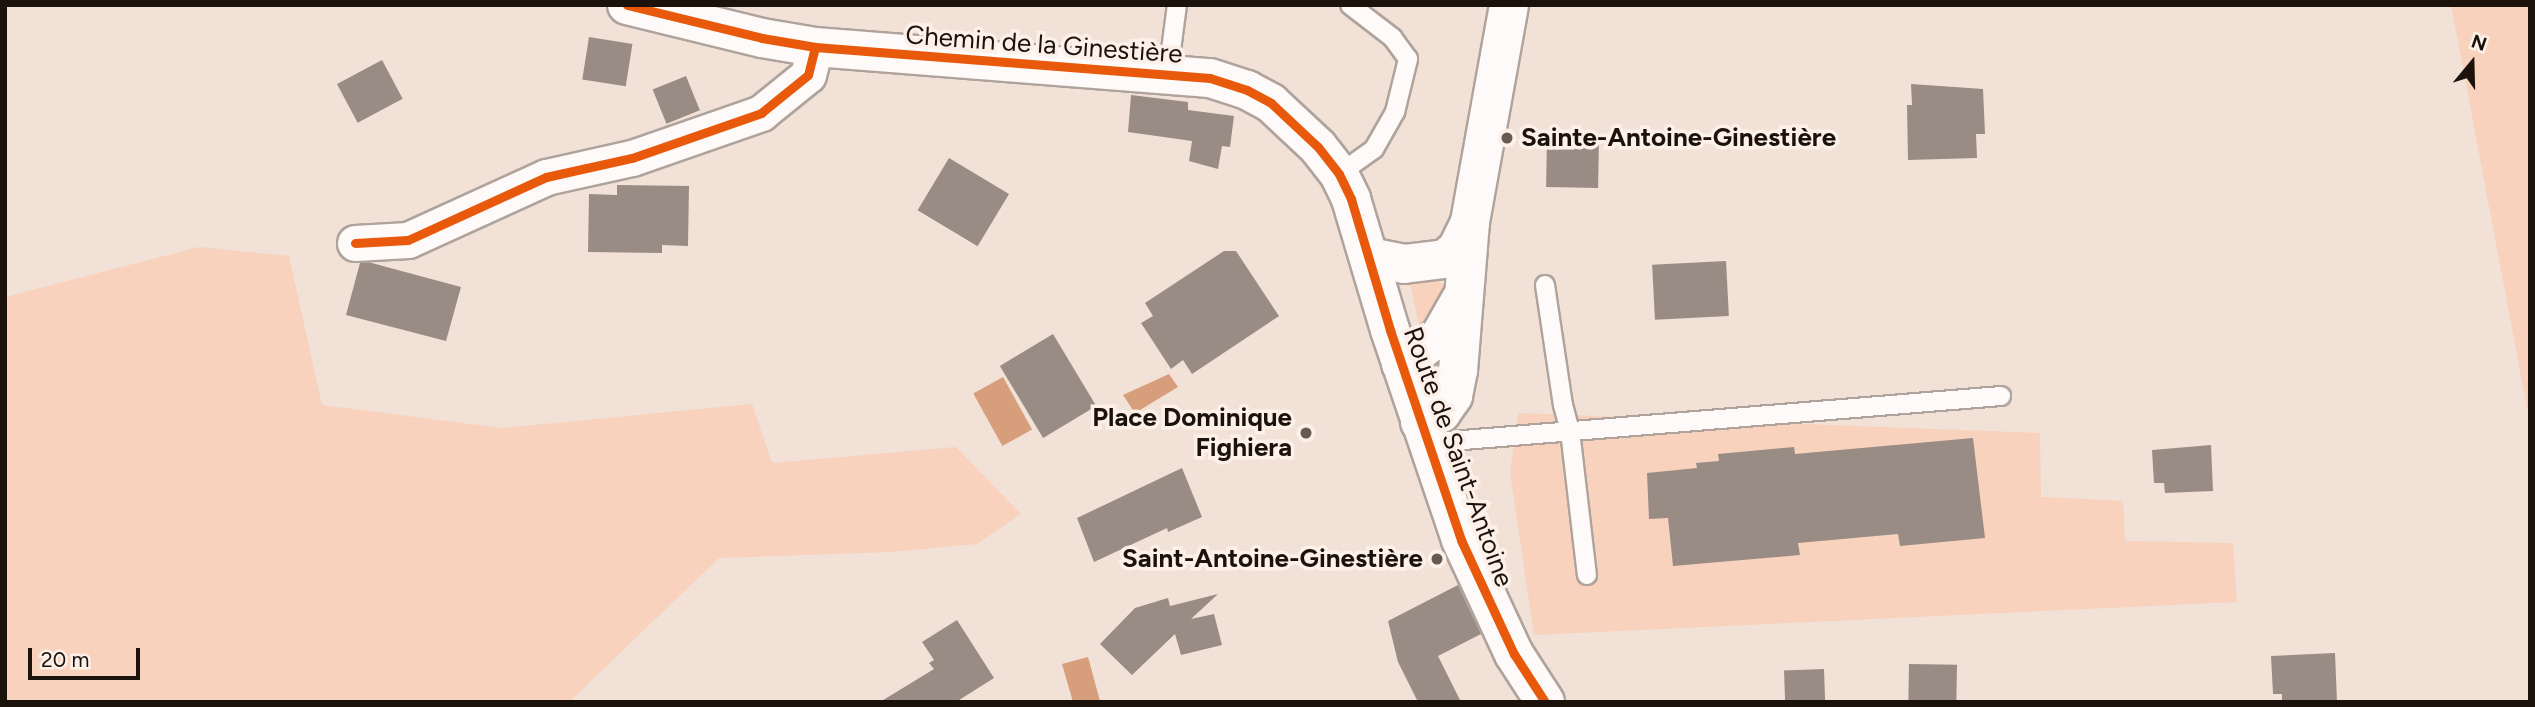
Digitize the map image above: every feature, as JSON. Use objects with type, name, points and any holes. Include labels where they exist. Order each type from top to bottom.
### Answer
[{"type":"street","name":"Chemin de la Ginestière","points":[[627,5],[750,36],[815,47],[873,54],[1168,73],[1210,78],[1247,90],[1271,103],[1318,147],[1339,174],[1369,257]]},
{"type":"street","points":[[1424,432],[1453,396],[1470,222],[1509,5]]},
{"type":"street","points":[[355,243],[408,240],[547,177],[632,158],[761,113],[808,75],[815,47]]},
{"type":"street","points":[[1369,257],[1404,264],[1444,259],[1457,249],[1470,222]]},
{"type":"street","name":"Route de Saint-Antoine","points":[[1369,257],[1401,365],[1481,589],[1514,654],[1545,702]]},
{"type":"street","points":[[1401,365],[1440,336],[1464,295]]},
{"type":"lane","points":[[1168,73],[1177,5]]},
{"type":"lane","points":[[1339,174],[1374,149],[1395,112],[1408,60],[1393,38],[1350,5]]},
{"type":"lane","points":[[1545,285],[1563,405],[1570,431],[1587,575]]},
{"type":"lane","points":[[1424,432],[1570,431],[2001,396]]},
{"type":"shaded area","points":[[2451,5],[2530,5],[2530,416],[2527,408]]},
{"type":"shaded area","points":[[199,247],[289,256],[322,405],[502,428],[752,404],[772,463],[956,447],[1021,514],[977,544],[891,552],[719,558],[569,702],[5,702],[5,297]]},
{"type":"shaded area","points":[[1437,277],[1446,290],[1432,324],[1420,330],[1410,283]]},
{"type":"shaded area","points":[[1169,374],[1178,387],[1135,413],[1123,395]]},
{"type":"shaded area","points":[[1003,377],[1032,429],[1002,446],[973,393]]},
{"type":"shaded area","points":[[1518,413],[2040,433],[2041,497],[2123,501],[2125,541],[2233,543],[2237,602],[1534,635],[1510,473]]},
{"type":"shaded area","points":[[1088,657],[1100,701],[1073,702],[1062,664]]},
{"type":"building","points":[[589,37],[632,44],[626,86],[582,79]]},
{"type":"building","points":[[382,60],[403,99],[358,123],[337,84]]},
{"type":"building","points":[[686,76],[700,110],[666,124],[653,89]]},
{"type":"building","points":[[1911,84],[1983,89],[1985,134],[1976,134],[1977,158],[1908,160],[1907,105],[1912,105]]},
{"type":"building","points":[[1131,95],[1188,102],[1188,110],[1234,116],[1230,147],[1222,146],[1218,169],[1189,161],[1192,141],[1128,132]]},
{"type":"building","points":[[1547,136],[1599,137],[1598,188],[1546,187]]},
{"type":"building","points":[[949,158],[1009,194],[978,246],[918,210]]},
{"type":"building","points":[[617,185],[689,186],[688,246],[662,245],[662,253],[588,252],[589,194],[617,195]]},
{"type":"building","points":[[1224,251],[1236,251],[1279,316],[1192,374],[1183,360],[1171,369],[1141,323],[1153,316],[1145,303]]},
{"type":"building","points":[[1726,261],[1729,316],[1655,320],[1652,265]]},
{"type":"building","points":[[368,262],[461,287],[446,341],[346,315],[360,263]]},
{"type":"building","points":[[1053,334],[1096,406],[1043,438],[1000,366]]},
{"type":"building","points":[[1973,438],[1985,538],[1900,546],[1898,534],[1798,543],[1800,555],[1673,566],[1668,518],[1649,519],[1647,473],[1697,468],[1696,463],[1719,461],[1718,454],[1794,447],[1795,454]]},
{"type":"building","points":[[2211,445],[2213,491],[2165,493],[2164,483],[2154,483],[2152,450]]},
{"type":"building","points":[[1182,468],[1202,517],[1168,532],[1167,528],[1094,562],[1077,518]]},
{"type":"building","points":[[1458,585],[1481,634],[1438,656],[1461,702],[1418,702],[1398,662],[1388,621]]},
{"type":"building","points":[[1218,594],[1191,619],[1214,614],[1222,645],[1181,655],[1175,634],[1132,675],[1100,644],[1135,608],[1168,598],[1170,606]]},
{"type":"building","points":[[957,620],[994,678],[956,702],[880,702],[934,669],[929,663],[934,660],[922,642]]},
{"type":"building","points":[[2335,653],[2337,702],[2282,702],[2282,694],[2273,694],[2271,656]]},
{"type":"building","points":[[1909,664],[1957,665],[1956,702],[1908,702]]},
{"type":"building","points":[[1824,669],[1825,702],[1785,702],[1784,670]]},
{"type":"cycle path","points":[[627,5],[762,38],[815,47],[1210,78],[1247,90],[1271,103],[1318,147],[1339,174],[1351,199],[1390,330],[1461,540],[1514,654],[1545,702]]},
{"type":"cycle path","points":[[355,243],[408,240],[546,177],[632,158],[761,113],[808,75],[815,47]]},
{"type":"place","name":"Sainte-Antoine-Ginestière","points":[[1507,138]]},
{"type":"place","name":"Place Dominique Fighiera","points":[[1306,433]]},
{"type":"place","name":"Saint-Antoine-Ginestière","points":[[1437,559]]}]
